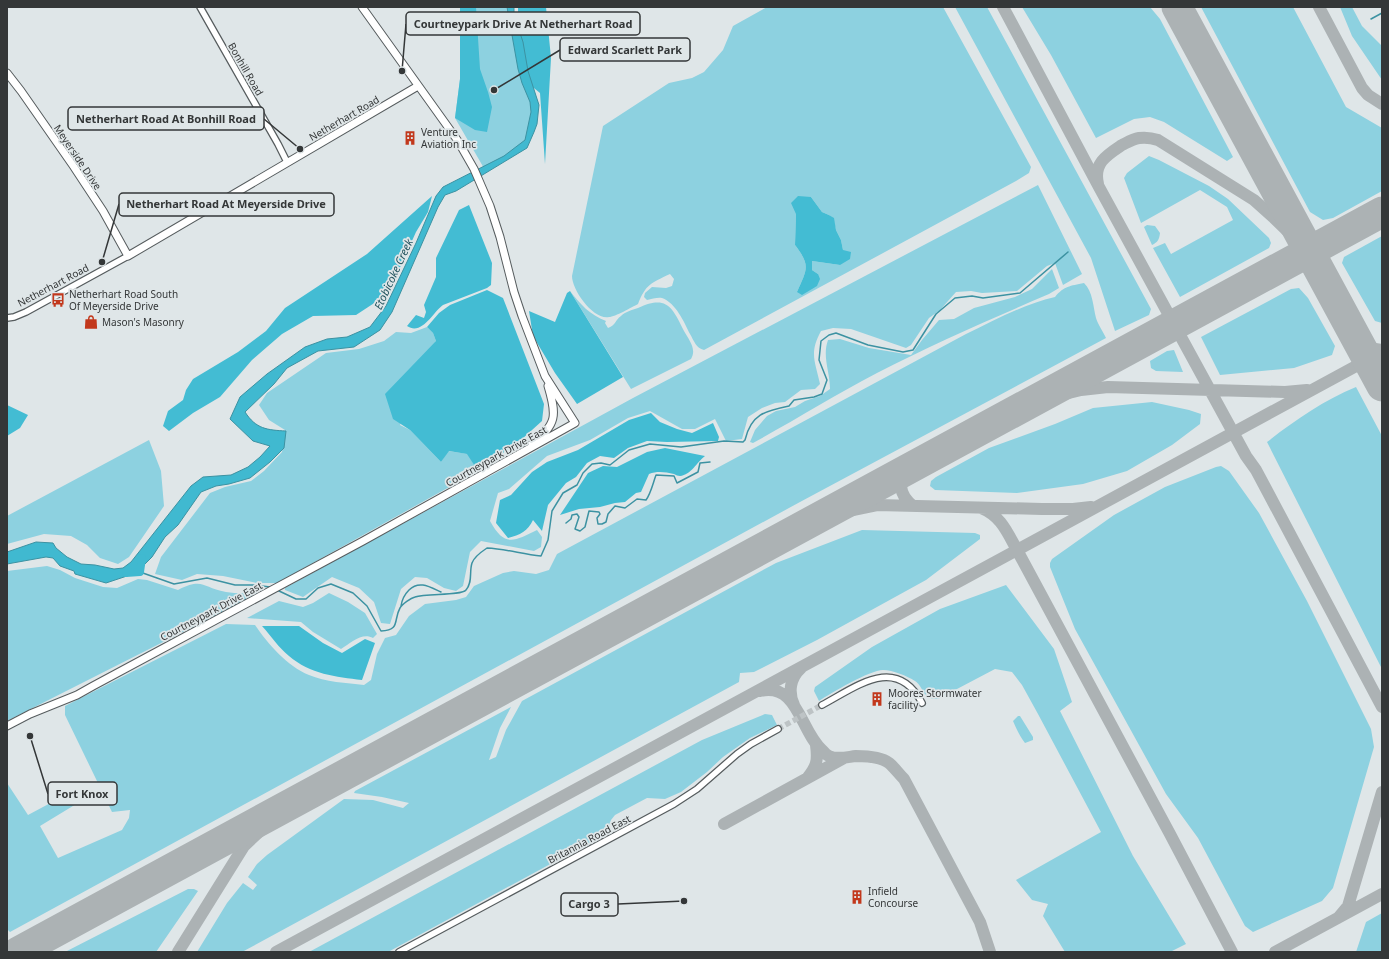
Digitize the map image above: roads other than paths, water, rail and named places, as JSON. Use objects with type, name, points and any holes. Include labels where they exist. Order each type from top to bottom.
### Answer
[{"type":"street","name":"Bonhill Road","points":[[200,7],[287,162]]},
{"type":"street","name":"Courtneypark Drive East","points":[[7,726],[46,706],[77,695],[363,541],[576,423],[545,376],[514,292],[502,243],[490,206],[474,169],[458,141],[362,7]]},
{"type":"street","name":"Meyerside Drive","points":[[7,73],[74,167],[103,211],[128,256]]},
{"type":"street","name":"Netherhart Road","points":[[7,318],[26,312],[128,256],[418,86]]},
{"type":"street","points":[[517,455],[540,438],[551,425],[554,407],[545,376]]},
{"type":"street","points":[[822,705],[870,679],[880,677],[890,677],[901,680],[911,686],[922,703]]},
{"type":"street","name":"Britannia Road East","points":[[399,952],[674,804],[697,789],[742,750],[778,729]]},
{"type":"waterway","points":[[1371,19],[1382,13]]},
{"type":"waterway","points":[[277,590],[296,599],[306,599],[318,588],[331,584],[353,593],[367,606],[381,631],[391,629],[395,624],[400,608],[411,599],[420,596],[457,593],[466,590],[470,580],[473,561],[487,548],[541,556],[548,540],[552,511],[563,493],[577,485],[583,473],[592,464],[601,463],[610,465],[629,450],[650,444],[681,447],[724,441],[743,442],[751,424],[760,415],[789,406],[794,400],[814,397],[822,394],[827,380],[819,360],[821,341],[829,335],[836,333],[868,345],[903,352],[913,350],[936,314],[955,298],[972,296],[983,298],[1020,293],[1068,252]]},
{"type":"waterway","points":[[566,523],[571,519],[572,515],[577,514],[579,517],[575,529],[580,531],[585,527],[589,511],[599,512],[600,514],[597,518],[598,524],[602,524],[606,522],[608,514],[615,506],[625,508],[637,499],[646,500],[651,491],[656,475],[674,476],[677,483],[698,472],[700,463],[710,462]]},
{"type":"waterway","name":"Etobicoke Creek","points":[[126,573],[140,572],[142,558]]},
{"type":"waterway","points":[[140,572],[174,584],[207,578],[235,585],[270,587]]},
{"type":"waterway","points":[[401,606],[403,599],[409,590],[417,585],[425,585],[441,592]]},
{"type":"tunnel","points":[[778,729],[822,705]]},
{"type":"place","name":"Courtneypark Drive At Netherhart Road","points":[[402,71]]},
{"type":"place","name":"Edward Scarlett Park","points":[[494,90]]},
{"type":"place","name":"Venture Aviation Inc","points":[[410,138]]},
{"type":"place","name":"Netherhart Road At Bonhill Road","points":[[300,149]]},
{"type":"place","name":"Netherhart Road At Meyerside Drive","points":[[102,262]]},
{"type":"place","name":"Netherhart Road South Of Meyerside Drive","points":[[58,300]]},
{"type":"place","name":"Mason's Masonry","points":[[91,322]]},
{"type":"place","name":"Moores Stormwater facility","points":[[877,699]]},
{"type":"place","name":"Fort Knox","points":[[30,736]]},
{"type":"place","name":"Infield Concourse","points":[[857,897]]},
{"type":"place","name":"Cargo 3","points":[[684,901]]}]
